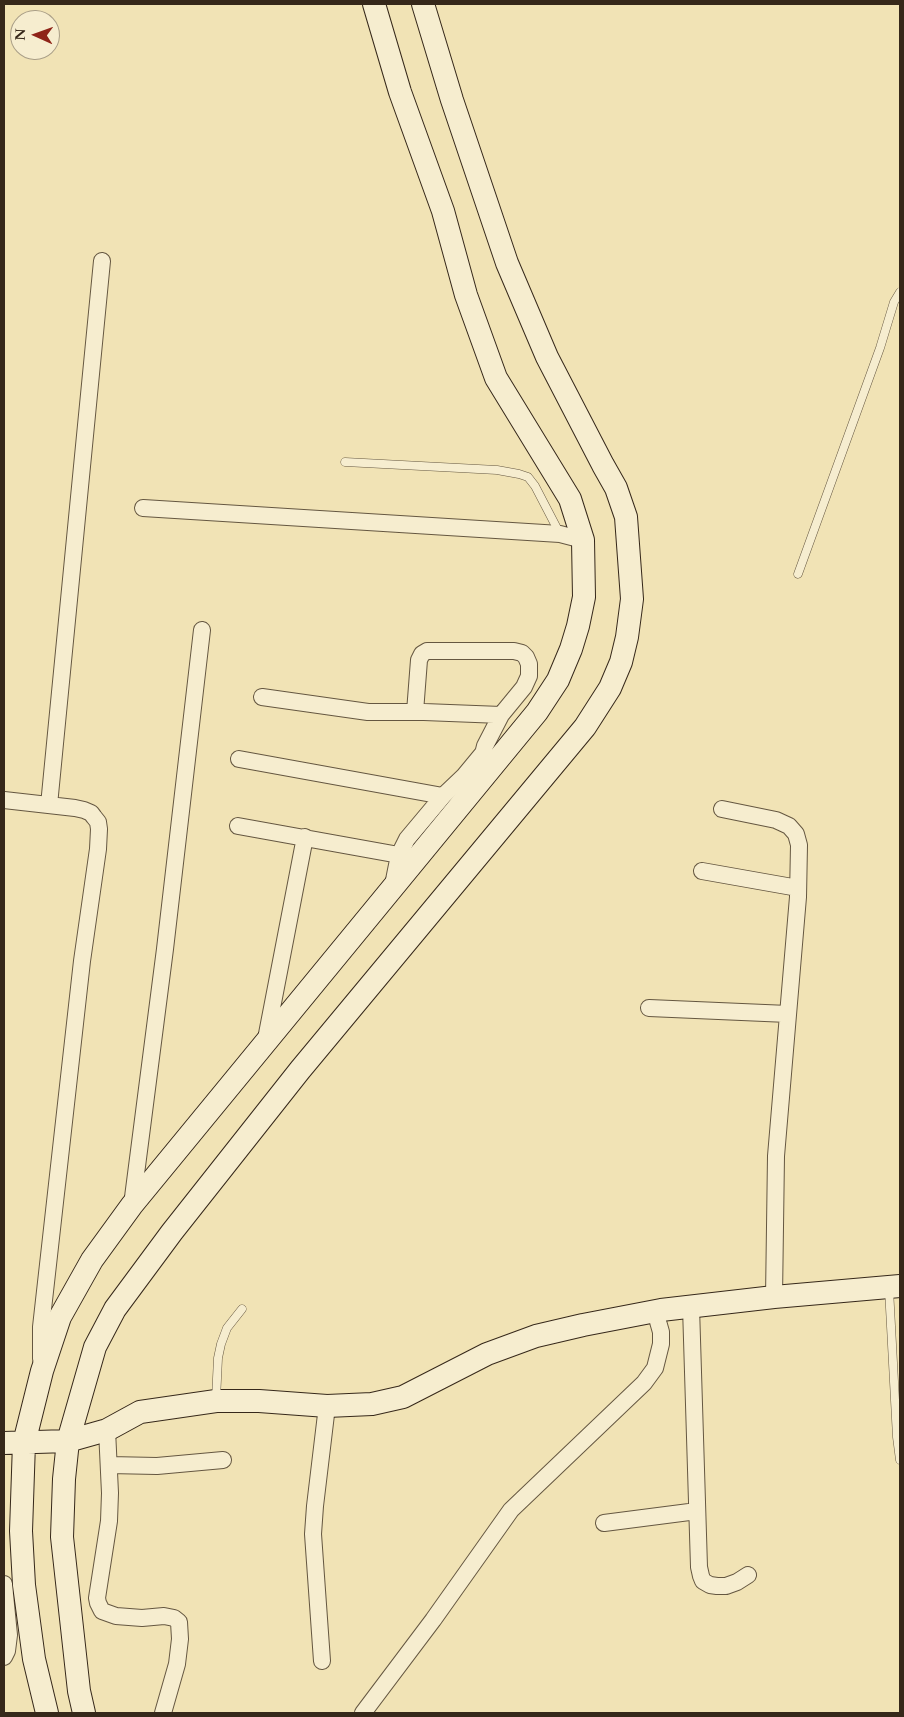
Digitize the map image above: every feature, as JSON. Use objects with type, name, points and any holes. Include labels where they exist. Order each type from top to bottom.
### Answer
[{"type":"street","points":[[47,1713],[34,1659],[24,1585],[14,1444],[60,1317],[92,1260],[132,1205],[537,712],[558,680],[578,626],[584,597],[583,540],[570,500],[496,378],[466,294],[443,212],[400,92],[374,4]]},
{"type":"street","points":[[84,1713],[78,1690],[62,1536],[65,1441],[95,1347],[115,1309],[172,1232],[300,1070],[585,727],[610,688],[621,662],[627,637],[632,599],[626,517],[616,488],[546,357],[507,263],[452,100],[423,4]]},
{"type":"street","points":[[49,805],[102,261]]},
{"type":"street","points":[[143,508],[560,534],[583,540]]},
{"type":"street","points":[[132,1205],[165,948],[202,630]]},
{"type":"street","points":[[393,887],[398,855],[408,839],[443,796],[464,776],[483,753],[501,715],[524,687],[530,670],[529,661],[522,653],[514,651],[427,650],[419,660],[415,712]]},
{"type":"street","points":[[262,697],[368,712],[501,715]]},
{"type":"street","points":[[480,783],[483,753]]},
{"type":"street","points":[[239,759],[443,796]]},
{"type":"street","points":[[4,800],[75,808],[90,813],[98,822],[99,829],[98,849],[82,961],[41,1327],[42,1371]]},
{"type":"street","points":[[722,808],[776,820],[789,826],[796,834],[800,855],[776,1156],[774,1297]]},
{"type":"street","points":[[238,826],[398,855]]},
{"type":"street","points":[[266,1044],[305,837]]},
{"type":"street","points":[[702,871],[798,888]]},
{"type":"street","points":[[648,1008],[788,1014]]},
{"type":"street","points":[[14,1444],[65,1441],[107,1430],[140,1412],[216,1402],[258,1401],[327,1406],[372,1404],[403,1397],[487,1354],[536,1336],[655,1312],[690,1307],[774,1297],[894,1287]]},
{"type":"street","points":[[690,1307],[699,1567],[703,1581],[710,1585],[726,1586],[748,1575]]},
{"type":"street","points":[[364,1713],[511,1510],[634,1394],[655,1368],[661,1332],[655,1312]]},
{"type":"street","points":[[322,1661],[313,1534],[327,1406]]},
{"type":"street","points":[[107,1430],[109,1521],[97,1598],[98,1604],[102,1611],[116,1616],[142,1618],[170,1617],[179,1622],[180,1638],[176,1664],[163,1713]]},
{"type":"street","points":[[109,1465],[157,1466],[223,1460]]},
{"type":"street","points":[[604,1522],[697,1511]]},
{"type":"street","points":[[4,1584],[9,1635],[4,1657]]},
{"type":"lane","points":[[798,574],[880,348],[894,302],[900,292]]},
{"type":"lane","points":[[344,462],[497,470],[519,474],[528,477],[536,486],[560,534]]},
{"type":"lane","points":[[894,1287],[897,1437],[900,1460]]},
{"type":"lane","points":[[216,1402],[218,1358],[221,1344],[227,1328],[242,1309]]}]
